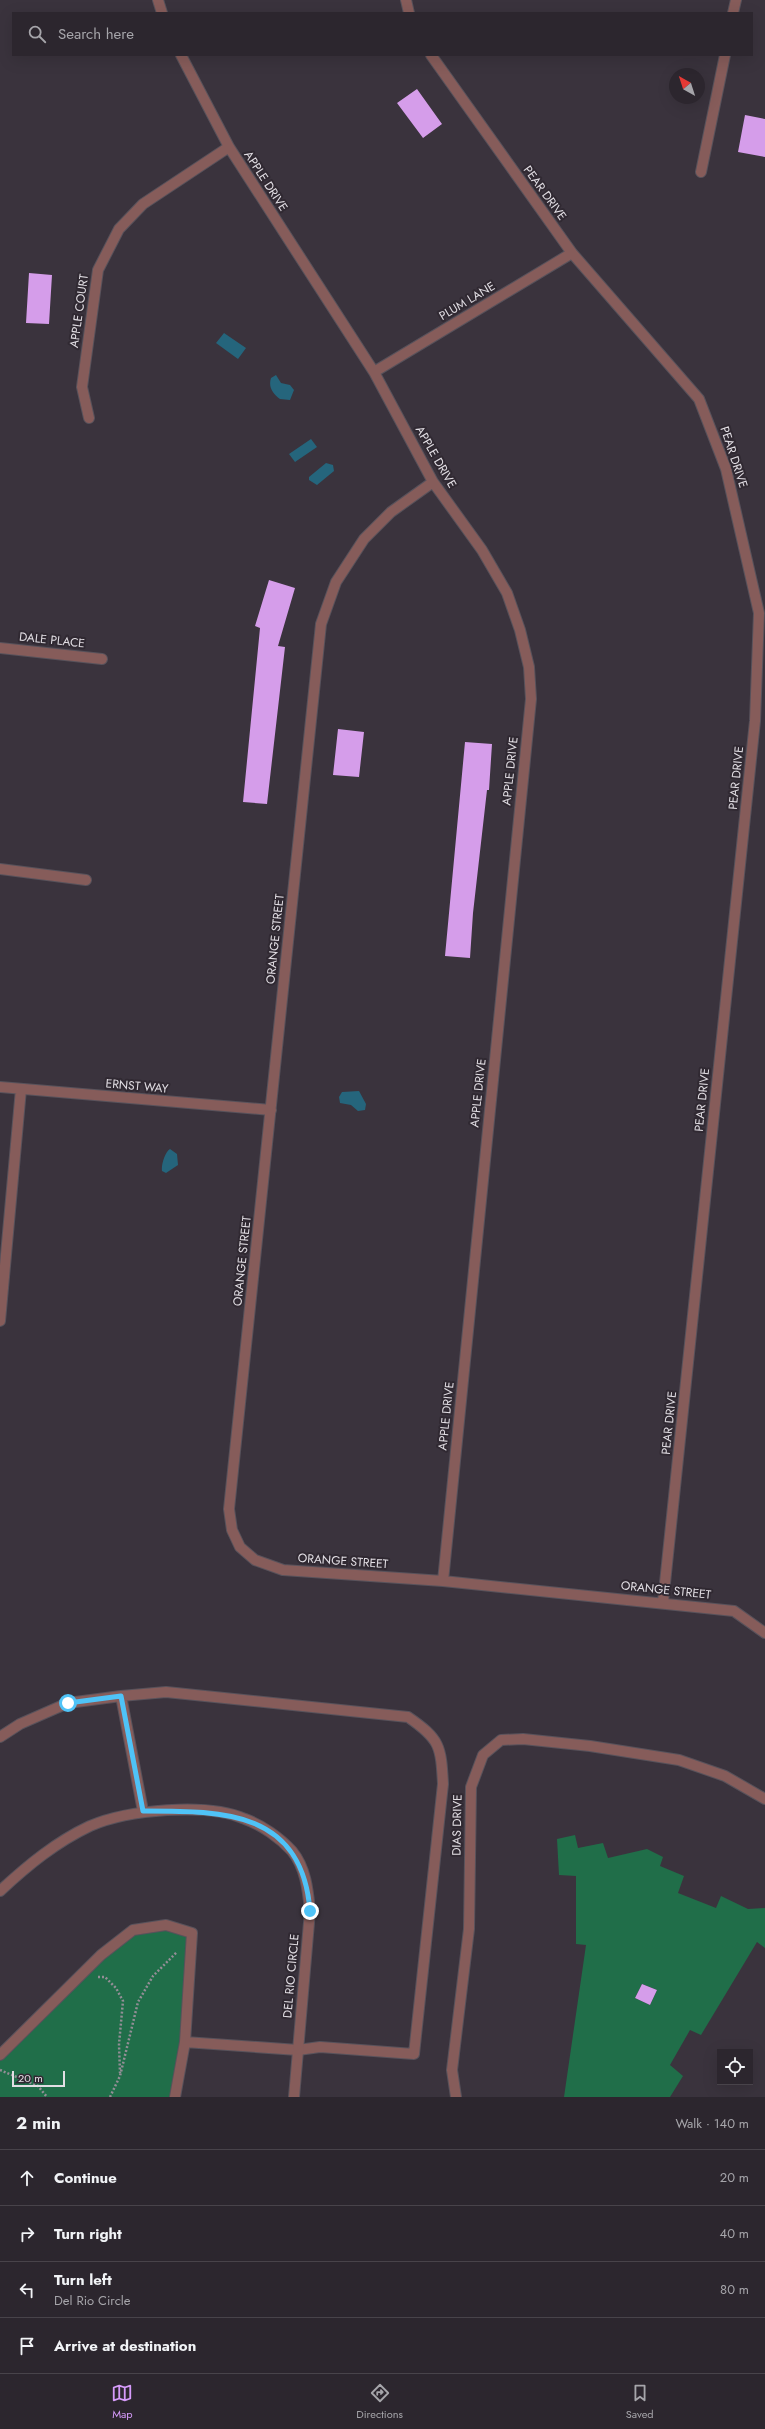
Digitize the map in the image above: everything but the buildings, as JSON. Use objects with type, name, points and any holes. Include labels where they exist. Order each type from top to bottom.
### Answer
[{"type":"street","points":[[158,0],[162,12]]},
{"type":"street","points":[[406,0],[409,12]]},
{"type":"street","points":[[734,12],[736,0]]},
{"type":"street","name":"APPLE DRIVE","points":[[182,56],[229,147],[374,372],[433,482],[482,550],[507,593],[520,630],[529,667],[531,699],[442,1581]]},
{"type":"street","name":"PEAR DRIVE","points":[[431,56],[572,253],[699,399],[726,468],[759,613],[755,721],[663,1602]]},
{"type":"street","points":[[701,172],[725,56]]},
{"type":"street","name":"APPLE COURT","points":[[89,418],[82,387],[98,270],[101,263],[119,229],[143,204],[229,147]]},
{"type":"street","name":"PLUM LANE","points":[[374,372],[572,253]]},
{"type":"street","name":"ORANGE STREET","points":[[433,482],[391,512],[364,539],[336,582],[321,624],[229,1509],[232,1530],[240,1547],[255,1560],[283,1570],[442,1581],[663,1602],[734,1611],[765,1633]]},
{"type":"street","name":"DALE PLACE","points":[[0,648],[102,659]]},
{"type":"street","points":[[0,869],[86,880]]},
{"type":"street","name":"ERNST WAY","points":[[0,1087],[271,1110]]},
{"type":"street","points":[[0,1321],[21,1089]]},
{"type":"street","points":[[0,1737],[20,1724],[68,1703],[166,1692],[408,1717],[430,1732],[442,1753],[442,1784],[414,2054],[320,2047],[298,2050],[185,2042]]},
{"type":"street","points":[[121,1696],[143,1811]]},
{"type":"street","name":"DIAS DRIVE","points":[[456,2097],[452,2070],[469,1929],[471,1787],[483,1755],[501,1740],[523,1739],[590,1746],[678,1760],[725,1776],[765,1799]]},
{"type":"street","name":"DEL RIO CIRCLE","points":[[0,1891],[29,1864],[57,1843],[91,1826],[116,1817],[143,1811],[206,1811],[244,1818],[267,1830],[292,1852],[302,1868],[307,1884],[310,1911],[294,2097]]},
{"type":"street","points":[[0,2055],[101,1955],[133,1930],[166,1925],[192,1933],[185,2042],[175,2097]]},
{"type":"path","points":[[110,2097],[120,2076],[138,2002],[153,1976],[191,1938]]},
{"type":"path","points":[[80,1976],[105,1977],[116,1988],[123,2001],[119,2044],[120,2076]]},
{"type":"path","points":[[0,2070],[38,2086],[46,2097]]},
{"type":"green space","points":[[575,1835],[578,1848],[603,1843],[608,1858],[647,1849],[663,1857],[660,1866],[684,1876],[678,1893],[716,1908],[721,1896],[748,1909],[765,1908],[765,1948],[757,1942],[701,2035],[690,2030],[670,2065],[683,2076],[670,2097],[564,2097],[586,1945],[576,1944],[576,1876],[559,1875],[557,1839]],"holes":[[[642,1984],[657,1990],[650,2005],[635,1998]]]},
{"type":"green space","points":[[166,1925],[192,1933],[175,2097],[0,2097],[0,2055],[133,1930]]},
{"type":"water","points":[[224,333],[246,348],[238,359],[216,343]]},
{"type":"water","points":[[276,375],[281,383],[290,385],[294,390],[290,400],[280,399],[272,390],[270,381],[271,378]]},
{"type":"water","points":[[311,439],[317,447],[295,462],[289,454]]},
{"type":"water","points":[[326,463],[333,465],[334,471],[317,485],[309,480],[309,477]]},
{"type":"water","points":[[359,1091],[366,1104],[365,1110],[358,1111],[351,1105],[340,1103],[339,1097],[342,1092]]},
{"type":"water","points":[[170,1149],[177,1154],[178,1165],[166,1173],[162,1171],[162,1165],[165,1156]]},
{"type":"route","points":[[68,1703],[121,1696],[143,1811],[206,1811],[244,1818],[267,1830],[292,1852],[302,1868],[307,1884],[310,1911]]}]
